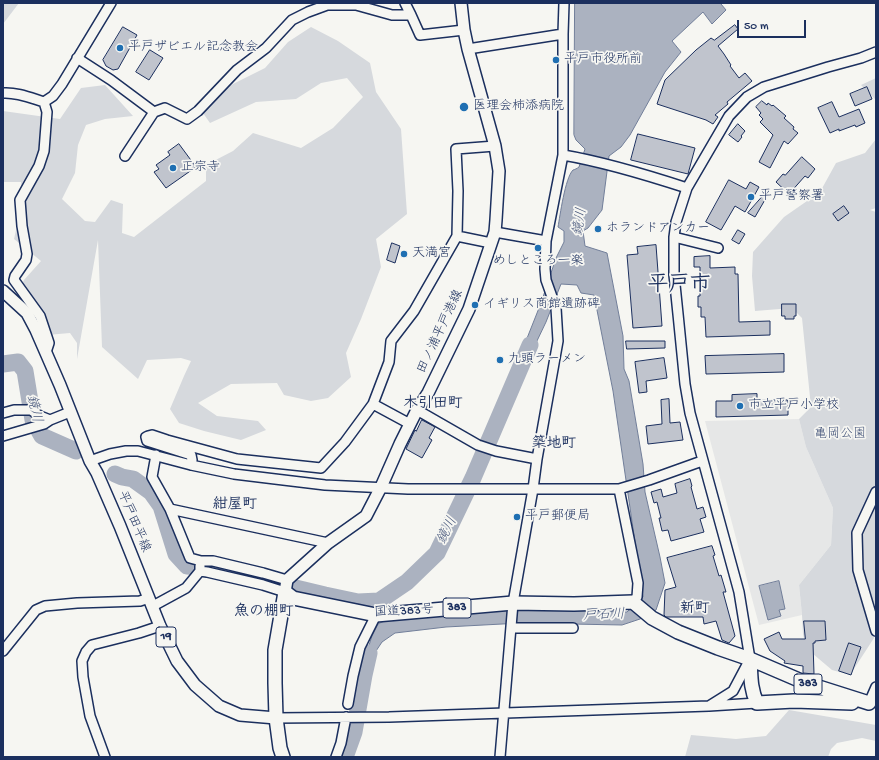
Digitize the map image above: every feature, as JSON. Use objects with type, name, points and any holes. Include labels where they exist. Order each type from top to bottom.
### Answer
[{"type":"highway","points":[[283,757],[280,748],[276,718],[275,650],[286,586]]},
{"type":"highway","name":"国道383号","points":[[286,586],[293,598],[376,615],[513,603],[574,604],[633,602]]},
{"type":"highway","name":"383","points":[[633,602],[652,618],[678,632],[750,659],[806,683],[873,704]]},
{"type":"highway","points":[[750,659],[751,682],[753,694],[757,703]]},
{"type":"highway","name":"383","points":[[757,703],[818,701],[873,704]]},
{"type":"main road","name":"田ノ浦平戸港線","points":[[286,586],[328,543],[366,516],[400,444],[417,410],[428,393],[469,309],[493,238],[496,220],[498,171],[495,146],[468,49],[461,3]]},
{"type":"main road","name":"平戸田平線","points":[[3,292],[27,313],[36,330],[60,385],[90,461],[110,501],[160,626],[177,661],[195,685],[219,706],[240,715],[276,718]]},
{"type":"street","points":[[44,102],[53,96],[62,84],[111,3]]},
{"type":"street","points":[[405,3],[420,35],[464,30]]},
{"type":"street","points":[[500,757],[513,603],[558,341],[556,308],[546,280],[544,269],[546,241],[563,155],[564,3]]},
{"type":"street","points":[[125,156],[154,112],[165,108],[187,119],[198,111],[237,70],[266,48],[292,20],[308,12],[327,5],[356,5],[392,15],[411,15]]},
{"type":"street","points":[[468,49],[563,34]]},
{"type":"street","points":[[709,706],[733,691],[750,659],[739,592],[702,461],[690,413],[685,384],[674,275],[674,237],[676,222],[687,188],[729,116],[747,97],[764,86],[861,58],[876,52]]},
{"type":"street","points":[[77,58],[111,80],[154,112]]},
{"type":"street","points":[[3,93],[9,92],[44,102]]},
{"type":"street","points":[[44,102],[47,112],[44,151],[39,166],[20,200],[22,226],[27,254],[26,260],[15,276],[14,280],[40,316],[49,343],[46,352]]},
{"type":"street","points":[[191,465],[191,455],[147,441],[146,437],[152,435],[237,459],[321,468],[345,442],[373,404],[389,362],[391,342],[414,311],[457,236],[458,191],[456,149],[495,146]]},
{"type":"street","points":[[563,155],[582,158],[654,177],[687,188]]},
{"type":"street","points":[[457,236],[546,241]]},
{"type":"street","points":[[674,237],[718,248]]},
{"type":"street","points":[[373,404],[410,424]]},
{"type":"street","points":[[3,413],[14,410],[31,410],[45,420]]},
{"type":"street","points":[[417,410],[478,445],[496,451],[537,459]]},
{"type":"street","points":[[3,436],[32,427],[45,420],[70,412]]},
{"type":"street","points":[[90,461],[110,454],[126,451],[138,451],[191,465],[234,474],[274,480],[408,489],[458,490],[619,489],[702,461]]},
{"type":"street","points":[[156,455],[152,478],[170,509],[190,558],[207,572],[263,585],[286,586]]},
{"type":"street","points":[[619,489],[638,583],[637,597],[633,602]]},
{"type":"street","points":[[876,492],[857,533],[858,570],[876,631]]},
{"type":"street","points":[[170,509],[328,543]]},
{"type":"street","points":[[3,651],[36,610],[45,606],[140,601],[151,602],[186,588],[200,565],[213,561],[263,573],[286,586]]},
{"type":"street","points":[[348,704],[360,647],[376,615]]},
{"type":"street","points":[[105,757],[90,716],[82,677],[82,661],[86,652],[92,645],[160,626]]},
{"type":"street","points":[[511,626],[573,628]]},
{"type":"street","points":[[873,704],[876,687]]},
{"type":"street","points":[[276,718],[397,717],[757,703]]},
{"type":"street","points":[[336,757],[341,743],[346,717]]},
{"type":"shaded area","points":[[799,419],[806,447],[833,508],[831,545],[799,585],[802,615],[759,625],[705,421]]},
{"type":"green space","points":[[3,3],[19,3],[3,24]]},
{"type":"green space","points":[[311,27],[338,41],[370,63],[376,92],[401,129],[407,214],[376,239],[381,267],[346,353],[351,377],[328,398],[311,401],[284,395],[277,383],[231,384],[198,403],[217,416],[258,421],[266,430],[241,440],[179,423],[170,409],[191,361],[181,358],[147,360],[138,379],[102,347],[98,240],[77,359],[77,343],[70,333],[47,335],[31,320],[17,295],[24,280],[41,261],[14,239],[23,199],[21,182],[3,182],[3,111],[60,119],[81,88],[105,85],[133,116],[105,119],[86,125],[78,145],[75,173],[62,199],[85,221],[95,222],[111,200],[123,204],[122,233],[134,237],[206,181],[206,165],[233,151],[253,133],[301,148],[333,128],[363,97],[347,78],[321,83],[296,99],[256,102],[210,123],[203,113],[210,100],[233,84],[265,68],[288,42]]},
{"type":"green space","points":[[876,78],[876,100],[861,85]]},
{"type":"green space","name":"亀岡公園","points":[[876,139],[876,208],[870,210],[876,212],[876,484],[854,532],[855,571],[874,638],[850,675],[832,670],[806,648],[803,634],[799,585],[831,545],[833,508],[806,447],[799,419],[811,407],[802,318],[792,308],[755,311],[752,276],[753,252],[784,217],[820,192],[836,163],[865,153]]},
{"type":"green space","points":[[876,503],[876,610],[864,572],[861,552],[863,533]]},
{"type":"green space","points":[[789,710],[876,725],[876,741],[862,738],[837,743],[831,749],[828,757],[685,757],[691,735],[736,739],[766,736]]},
{"type":"water","points":[[575,3],[722,3],[721,4],[726,10],[712,24],[703,12],[672,41],[681,52],[665,72],[630,135],[621,147],[609,156],[602,210],[588,228],[583,231],[585,246],[607,253],[623,336],[624,369],[629,381],[643,464],[645,492],[665,583],[656,610],[640,619],[622,625],[521,623],[446,627],[395,633],[382,642],[376,651],[367,677],[360,673],[372,636],[378,624],[386,620],[500,608],[627,612],[643,597],[613,391],[594,295],[581,293],[577,285],[561,284],[546,322],[525,366],[516,366],[541,303],[556,258],[564,242],[564,231],[558,227],[563,197],[570,174],[573,170],[579,167],[585,149],[576,140],[574,135]]},
{"type":"water","points":[[779,581],[785,609],[779,610],[781,616],[768,620],[759,586]]},
{"type":"building","points":[[735,25],[738,29],[718,46],[739,78],[745,73],[752,81],[727,102],[728,104],[715,115],[718,117],[713,124],[706,120],[657,104],[665,80],[696,50],[711,38],[714,40]]},
{"type":"building","name":"平戸ザビエル記念教会","points":[[123,27],[137,35],[118,69],[113,70],[106,66],[103,60]]},
{"type":"building","points":[[150,50],[163,58],[149,80],[136,72]]},
{"type":"building","points":[[867,87],[872,99],[855,106],[850,94]]},
{"type":"building","points":[[762,101],[767,105],[768,103],[772,106],[773,105],[786,116],[784,118],[798,133],[788,144],[784,141],[770,168],[759,162],[773,135],[760,122],[763,119],[759,115],[761,113],[756,107]]},
{"type":"building","points":[[832,102],[839,117],[859,109],[865,123],[839,131],[839,129],[830,133],[818,108]]},
{"type":"building","points":[[738,124],[745,131],[738,142],[729,135]]},
{"type":"building","points":[[638,134],[695,148],[688,174],[631,160]]},
{"type":"building","points":[[179,144],[196,167],[166,188],[154,172],[159,169],[156,165],[170,155],[168,152]]},
{"type":"building","points":[[802,157],[815,169],[808,178],[805,176],[789,194],[776,182]]},
{"type":"building","points":[[729,180],[746,189],[750,182],[759,187],[745,212],[735,206],[721,230],[706,222]]},
{"type":"building","points":[[763,196],[766,198],[755,217],[748,213]]},
{"type":"building","points":[[844,206],[849,213],[838,221],[833,214]]},
{"type":"building","points":[[738,230],[745,234],[739,244],[732,240]]},
{"type":"building","points":[[392,243],[400,246],[395,263],[387,260]]},
{"type":"building","points":[[656,245],[662,326],[633,328],[627,255],[638,254],[637,247]]},
{"type":"building","points":[[710,256],[710,268],[735,267],[735,274],[738,274],[739,322],[770,321],[770,335],[706,337],[705,317],[701,317],[701,307],[698,307],[698,296],[700,296],[700,267],[694,267],[694,257]]},
{"type":"building","points":[[782,304],[796,304],[796,316],[794,316],[794,319],[785,319],[785,316],[782,316]]},
{"type":"building","points":[[626,341],[665,341],[665,348],[627,349]]},
{"type":"building","points":[[784,354],[784,372],[706,374],[705,356]]},
{"type":"building","points":[[664,358],[667,378],[646,381],[647,392],[639,393],[635,362]]},
{"type":"building","points":[[757,394],[757,400],[788,400],[788,415],[716,417],[716,401],[732,401],[732,395]]},
{"type":"building","points":[[669,399],[670,423],[680,422],[683,440],[648,444],[646,426],[662,424],[661,400]]},
{"type":"building","points":[[422,420],[435,427],[429,438],[432,440],[422,458],[406,449],[415,430],[416,431]]},
{"type":"building","points":[[690,479],[697,509],[703,507],[706,517],[700,519],[704,532],[671,541],[668,530],[662,531],[659,518],[661,518],[657,502],[654,503],[651,492],[661,489],[663,497],[677,493],[675,484]]},
{"type":"building","points":[[712,546],[715,555],[713,556],[719,576],[721,575],[726,592],[723,592],[735,636],[729,643],[722,640],[716,621],[704,624],[703,617],[666,617],[664,615],[665,590],[676,587],[667,558]]},
{"type":"building","points":[[804,621],[825,621],[826,640],[815,641],[815,643],[813,643],[814,674],[803,673],[803,666],[784,663],[785,661],[770,651],[764,639],[779,632],[782,639],[805,639]]},
{"type":"building","points":[[849,643],[861,647],[851,675],[839,671]]},
{"type":"waterway","name":"鏡川","points":[[115,474],[133,479],[151,492],[161,506],[176,554],[187,566],[212,568],[358,602],[379,601],[407,582],[437,553],[473,478],[530,345]]},
{"type":"waterway","name":"鏡川","points":[[3,364],[18,362],[25,371],[33,420],[42,436],[76,451]]},
{"type":"waterway","name":"戸石川","points":[[345,757],[354,732],[369,653]]},
{"type":"place","name":"平戸ザビエル記念教会","points":[[120,48]]},
{"type":"place","name":"平戸市役所前","points":[[556,60]]},
{"type":"place","name":"医理会柿添病院","points":[[464,107]]},
{"type":"place","name":"正宗寺","points":[[173,168]]},
{"type":"place","name":"平戸警察署","points":[[751,197]]},
{"type":"place","name":"ホランドアンカー","points":[[598,229]]},
{"type":"place","name":"めしところ一楽","points":[[538,248]]},
{"type":"place","name":"天満宮","points":[[404,254]]},
{"type":"place","name":"イギリス商館遺跡碑","points":[[475,305]]},
{"type":"place","name":"九頭ラーメン","points":[[500,360]]},
{"type":"place","name":"市立平戸小学校","points":[[740,406]]},
{"type":"place","name":"平戸郵便局","points":[[517,517]]},
{"type":"district","name":"平戸市","points":[[679,287]]},
{"type":"district","name":"木引田町","points":[[433,405]]},
{"type":"district","name":"築地町","points":[[554,445]]},
{"type":"district","name":"紺屋町","points":[[235,506]]},
{"type":"district","name":"新町","points":[[695,610]]},
{"type":"district","name":"魚の棚町","points":[[264,613]]}]
